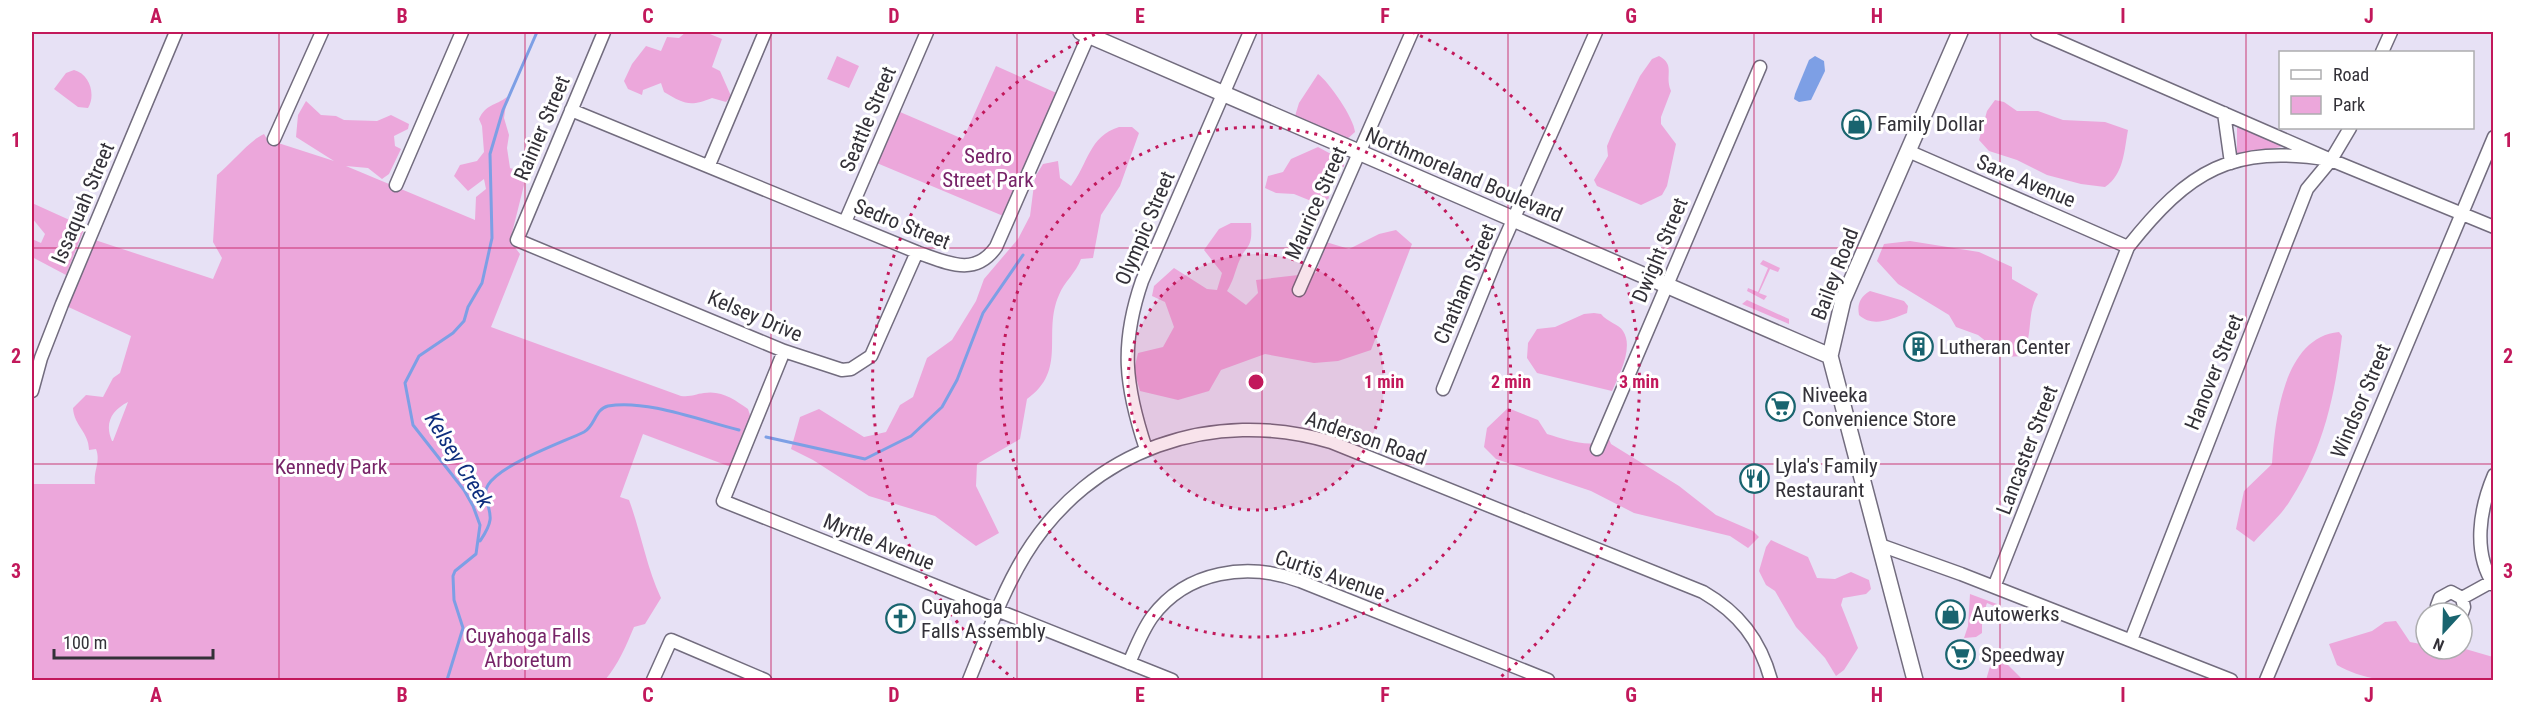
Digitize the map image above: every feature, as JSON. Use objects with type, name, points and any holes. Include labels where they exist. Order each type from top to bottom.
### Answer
[{"type":"street","name":"Issaquah Street","points":[[32,391],[41,358],[62,304],[176,32]]},
{"type":"street","points":[[274,139],[322,32]]},
{"type":"street","points":[[396,185],[462,32]]},
{"type":"street","name":"Rainier Street","points":[[517,240],[604,32]]},
{"type":"street","points":[[709,165],[765,32]]},
{"type":"street","name":"Seattle Street","points":[[845,222],[927,32]]},
{"type":"street","name":"Olympic Street","points":[[1146,448],[1129,392],[1126,355],[1130,321],[1142,281],[1250,32]]},
{"type":"street","name":"Maurice Street","points":[[1299,291],[1412,32]]},
{"type":"street","name":"Chatham Street","points":[[1443,389],[1596,32]]},
{"type":"street","name":"Bailey Road","points":[[1915,681],[1830,356],[1843,300],[1960,32]]},
{"type":"street","points":[[2037,32],[2331,160],[2493,227]]},
{"type":"street","points":[[2382,51],[2391,32]]},
{"type":"street","name":"Sedro Street","points":[[571,110],[916,252],[957,267],[966,267],[984,260],[991,254],[1087,33]]},
{"type":"street","name":"Northmoreland Boulevard","points":[[1087,33],[1830,356]]},
{"type":"street","name":"Dwight Street","points":[[1597,449],[1760,67]]},
{"type":"street","points":[[2224,113],[2231,163]]},
{"type":"street","name":"Hanover Street","points":[[2131,640],[2307,189],[2331,160],[2349,129]]},
{"type":"street","name":"Windsor Street","points":[[2266,681],[2493,137]]},
{"type":"street","name":"Saxe Avenue","points":[[1908,151],[2128,247]]},
{"type":"street","name":"Lancaster Street","points":[[1995,587],[2128,247],[2168,199],[2198,177],[2231,163],[2271,154],[2293,154],[2331,160]]},
{"type":"street","name":"Kelsey Drive","points":[[517,240],[784,351],[834,369],[852,369],[865,362],[875,349],[916,252]]},
{"type":"street","name":"Myrtle Avenue","points":[[784,351],[723,501],[1172,681]]},
{"type":"street","name":"Anderson Road","points":[[969,681],[997,611],[1025,555],[1056,514],[1089,483],[1146,448],[1210,432],[1247,429],[1299,434],[1354,451],[1703,592],[1724,604],[1749,630],[1764,657],[1771,681]]},
{"type":"street","points":[[2462,598],[2492,583],[2482,549],[2480,530],[2485,496],[2493,475]]},
{"type":"street","points":[[1880,545],[1995,587],[2231,681]]},
{"type":"street","name":"Curtis Avenue","points":[[1129,663],[1153,617],[1179,592],[1213,576],[1251,570],[1268,571],[1300,581],[1548,681]]},
{"type":"street","points":[[2438,601],[2443,595],[2455,593],[2463,601]]},
{"type":"street","points":[[653,681],[671,640],[765,681]]},
{"type":"green space","points":[[686,32],[705,32],[722,39],[712,67],[720,71],[731,96],[726,102],[712,98],[698,103],[682,102],[664,92],[661,83],[643,90],[642,95],[628,89],[624,81],[632,64],[646,46],[661,51],[667,37],[679,38]]},
{"type":"green space","points":[[837,56],[859,66],[849,88],[827,79]]},
{"type":"green space","points":[[1659,56],[1667,63],[1671,91],[1661,117],[1661,124],[1676,144],[1667,186],[1662,195],[1641,205],[1597,186],[1594,180],[1608,156],[1607,146],[1640,76],[1652,59]]},
{"type":"green space","name":"Sedro Street Park","points":[[996,66],[1061,95],[1008,218],[872,161],[893,109],[963,139]]},
{"type":"green space","points":[[74,70],[80,72],[88,80],[91,97],[88,108],[78,107],[54,89],[66,73]]},
{"type":"green space","points":[[1318,74],[1340,101],[1354,126],[1355,132],[1345,141],[1295,116],[1299,103]]},
{"type":"green space","name":"Kennedy Park","points":[[507,97],[504,118],[509,135],[507,148],[510,168],[527,173],[510,241],[520,254],[491,327],[681,396],[711,392],[722,394],[748,409],[751,418],[731,467],[643,434],[620,497],[629,500],[651,574],[661,598],[645,624],[634,627],[610,674],[605,680],[32,680],[32,484],[95,484],[98,458],[96,449],[89,450],[87,438],[76,420],[73,408],[86,395],[103,397],[113,378],[120,373],[131,336],[62,304],[89,238],[213,279],[222,258],[213,242],[217,175],[253,141],[264,134],[270,144],[272,141],[334,161],[296,137],[298,115],[306,101],[321,115],[336,116],[344,120],[377,121],[391,115],[409,124],[408,129],[394,136],[395,146],[401,149],[389,174],[382,179],[368,168],[346,166],[475,220],[476,197],[486,189],[484,179],[468,191],[454,176],[460,165],[477,161],[484,152],[482,126],[479,119],[488,108]],"holes":[[[128,402],[113,441],[109,423],[114,413]]]},
{"type":"green space","points":[[1995,100],[2004,102],[2017,111],[2038,111],[2063,120],[2105,122],[2128,130],[2122,162],[2116,176],[2105,187],[2081,184],[2047,175],[2017,160],[1989,151],[1979,140],[1987,111]]},
{"type":"green space","points":[[2237,126],[2280,145],[2281,147],[2237,155]]},
{"type":"green space","points":[[1119,127],[1132,127],[1139,133],[1120,186],[1101,215],[1093,258],[1081,259],[1059,295],[1054,309],[1051,363],[1047,376],[1039,388],[1027,399],[1020,439],[977,464],[976,486],[999,533],[976,546],[935,516],[869,496],[813,460],[791,449],[800,417],[819,409],[864,437],[886,432],[900,405],[913,397],[927,358],[952,340],[976,301],[984,279],[1018,239],[1030,216],[1035,177],[1043,164],[1058,161],[1060,178],[1071,186],[1095,144],[1109,131]]},
{"type":"green space","points":[[1318,147],[1344,161],[1344,167],[1328,166],[1325,171],[1324,178],[1329,198],[1321,205],[1294,194],[1276,193],[1265,188],[1268,176],[1283,172],[1291,159]]},
{"type":"green space","points":[[32,203],[85,227],[66,275],[32,257],[32,239],[41,243],[45,234],[32,218]]},
{"type":"green space","points":[[1231,223],[1251,223],[1250,243],[1241,257],[1227,291],[1246,305],[1258,293],[1256,280],[1316,273],[1326,242],[1349,249],[1379,234],[1396,230],[1412,244],[1371,350],[1338,361],[1314,363],[1265,354],[1221,370],[1209,391],[1178,400],[1140,391],[1134,370],[1138,353],[1163,347],[1174,327],[1165,302],[1152,296],[1154,286],[1174,268],[1207,289],[1217,290],[1222,273],[1204,250],[1219,229]]},
{"type":"green space","points":[[1910,241],[1979,252],[2012,267],[2012,279],[2038,294],[2032,309],[2028,340],[2022,356],[2006,357],[1978,335],[1956,327],[1949,315],[1898,284],[1877,261],[1884,244]]},
{"type":"green space","points":[[1763,260],[1780,268],[1778,272],[1770,269],[1759,293],[1767,296],[1764,300],[1747,291],[1748,288],[1758,292],[1768,268],[1760,264]]},
{"type":"green space","points":[[1870,291],[1904,301],[1908,306],[1907,313],[1876,322],[1864,319],[1859,315],[1858,307],[1862,298]]},
{"type":"green space","points":[[1747,300],[1789,319],[1789,324],[1742,304]]},
{"type":"green space","points":[[1584,314],[1601,314],[1619,327],[1626,338],[1624,361],[1612,391],[1537,373],[1527,358],[1528,343],[1537,329],[1555,327]]},
{"type":"green space","points":[[2339,332],[2342,336],[2336,379],[2320,441],[2302,480],[2287,505],[2254,542],[2236,529],[2244,491],[2272,464],[2276,426],[2286,384],[2294,365],[2305,349],[2320,337]]},
{"type":"green space","points":[[1508,408],[1538,420],[1547,434],[1586,443],[1609,439],[1611,444],[1679,486],[1716,515],[1753,531],[1759,537],[1748,548],[1730,536],[1634,513],[1591,491],[1496,459],[1484,447],[1487,428]]},
{"type":"green space","points":[[1771,540],[1808,557],[1817,578],[1835,579],[1851,572],[1869,580],[1871,589],[1866,594],[1843,598],[1841,605],[1858,648],[1844,670],[1836,676],[1825,658],[1796,627],[1775,591],[1766,585],[1759,571],[1766,547]]},
{"type":"green space","points":[[1970,594],[1997,604],[1996,607],[1987,603],[1983,615],[1993,618],[1982,623],[1982,633],[1976,637],[1964,638],[1968,626]]},
{"type":"green space","points":[[2396,621],[2410,642],[2414,643],[2414,661],[2474,661],[2474,651],[2493,657],[2493,680],[2392,681],[2354,673],[2337,665],[2329,644],[2372,631],[2385,622]]},
{"type":"green space","points":[[1997,657],[2001,658],[2023,680],[1986,680],[1991,663]]},
{"type":"water","points":[[1815,56],[1824,61],[1825,71],[1811,100],[1799,102],[1794,99],[1795,94],[1809,60]]},
{"type":"waterway","name":"Kelsey Creek","points":[[447,680],[463,628],[454,600],[453,576],[455,571],[476,554],[480,525],[464,490],[413,425],[405,383],[419,356],[453,333],[464,321],[468,307],[482,283],[492,238],[490,154],[503,110],[537,32]]},
{"type":"waterway","points":[[766,437],[865,459],[911,436],[942,407],[957,380],[983,313],[1023,255]]},
{"type":"waterway","points":[[480,541],[490,520],[486,489],[495,477],[518,462],[584,432],[591,426],[600,410],[608,406],[656,408],[739,430]]},
{"type":"place","name":"Family Dollar","points":[[1856,124]]},
{"type":"place","name":"Lutheran Center","points":[[1918,347]]},
{"type":"place","name":"Niveeka Convenience Store","points":[[1781,407]]},
{"type":"place","name":"Lyla's Family Restaurant","points":[[1754,478]]},
{"type":"place","name":"Autowerks","points":[[1951,614]]},
{"type":"place","name":"Cuyahoga Falls Assembly","points":[[900,619]]},
{"type":"place","name":"Speedway","points":[[1960,655]]},
{"type":"park label","name":"Cuyahoga Falls Arboretum","points":[[528,648]]}]
